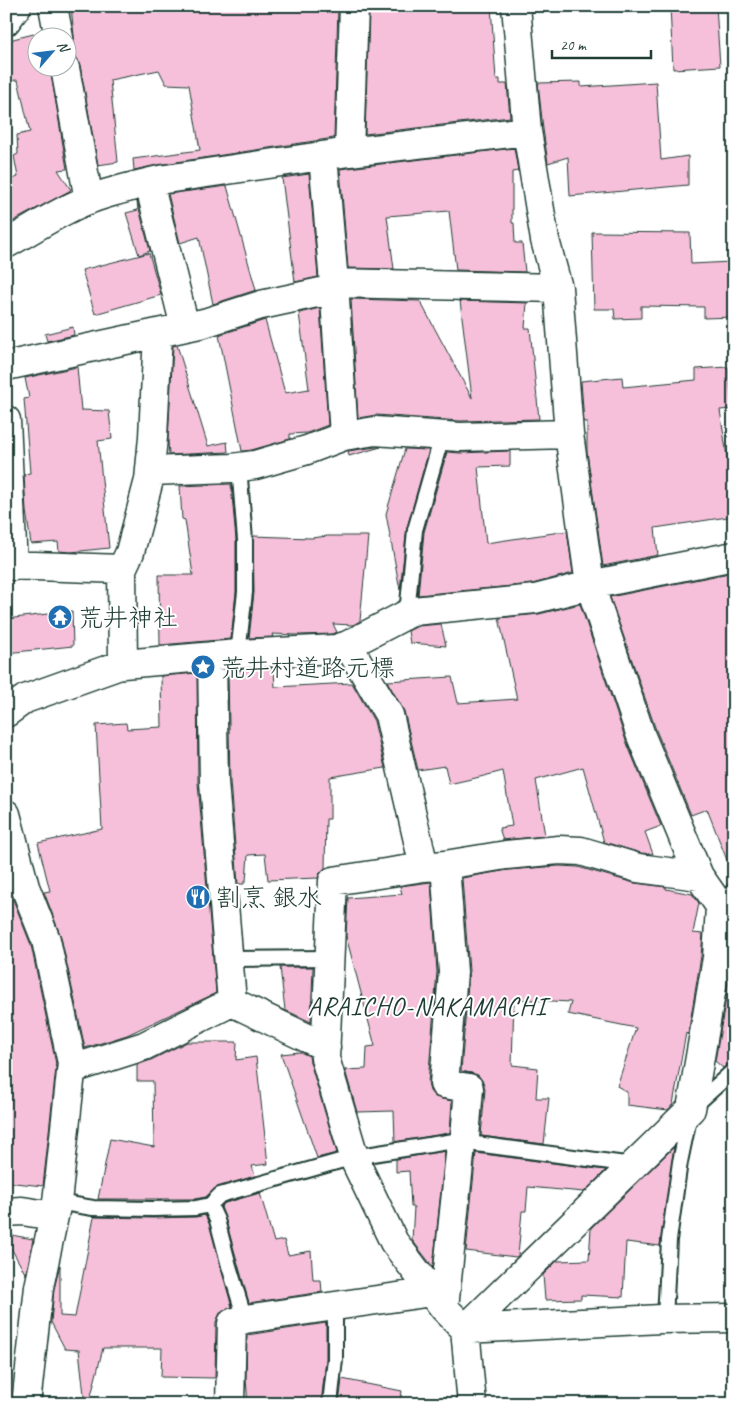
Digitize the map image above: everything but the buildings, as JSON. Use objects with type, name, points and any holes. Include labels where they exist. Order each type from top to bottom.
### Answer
[{"type":"street","points":[[6,21],[17,6]]},
{"type":"street","points":[[54,6],[57,28]]},
{"type":"street","points":[[344,436],[334,286],[336,154],[354,6]]},
{"type":"street","points":[[465,1329],[690,1109],[727,898],[699,876],[641,736],[590,586],[569,434],[558,288],[545,240],[526,131],[516,6]]},
{"type":"street","points":[[67,78],[89,200]]},
{"type":"street","points":[[6,244],[77,205],[149,183],[336,154],[526,131]]},
{"type":"street","points":[[149,183],[185,327]]},
{"type":"street","points":[[6,366],[204,323],[261,305],[334,286],[558,288]]},
{"type":"street","points":[[123,664],[122,569],[130,552],[149,480],[158,333]]},
{"type":"street","points":[[6,420],[10,565],[122,569]]},
{"type":"street","points":[[150,471],[254,465],[307,450],[344,436],[375,431],[460,438],[569,434]]},
{"type":"street","points":[[6,713],[25,699],[123,664],[225,655],[336,649],[348,645],[413,611],[535,599],[734,556]]},
{"type":"street","points":[[348,645],[389,715],[434,866],[453,972],[444,1084],[469,1088],[465,1137],[461,1146],[438,1300]]},
{"type":"street","points":[[225,655],[214,782],[232,1002]]},
{"type":"street","points":[[6,814],[16,889],[46,940],[72,1063],[55,1209],[39,1287],[26,1404]]},
{"type":"street","points":[[472,1404],[465,1329],[438,1300],[394,1242],[356,1164],[325,1058],[333,881],[506,855],[559,850],[581,851],[638,868],[699,876]]},
{"type":"street","points":[[72,1069],[144,1046],[232,1002]]},
{"type":"street","points":[[232,1002],[326,1046]]},
{"type":"street","points":[[6,1212],[55,1209]]},
{"type":"street","points":[[230,1404],[232,1323],[245,1319],[335,1306],[438,1300]]},
{"type":"street","points":[[465,1329],[665,1319],[734,1318]]},
{"type":"lane","points":[[407,614],[415,530],[442,436]]},
{"type":"lane","points":[[225,655],[245,592],[245,540],[239,466]]},
{"type":"lane","points":[[228,960],[330,958]]},
{"type":"lane","points":[[665,1319],[669,1240],[690,1109],[734,1070]]},
{"type":"lane","points":[[55,1209],[153,1210],[196,1208],[210,1205],[220,1195],[354,1157],[454,1141],[634,1165]]},
{"type":"lane","points":[[210,1205],[217,1220],[245,1319]]},
{"type":"lane","points":[[330,1404],[335,1359],[335,1306]]},
{"type":"place","name":"荒井神社","points":[[60,617]]},
{"type":"place","name":"荒井村道路元標","points":[[203,667]]},
{"type":"place","name":"割烹 銀水","points":[[198,897]]},
{"type":"district","name":"ARAICHO-NAKAMACHI","points":[[427,1006]]}]
